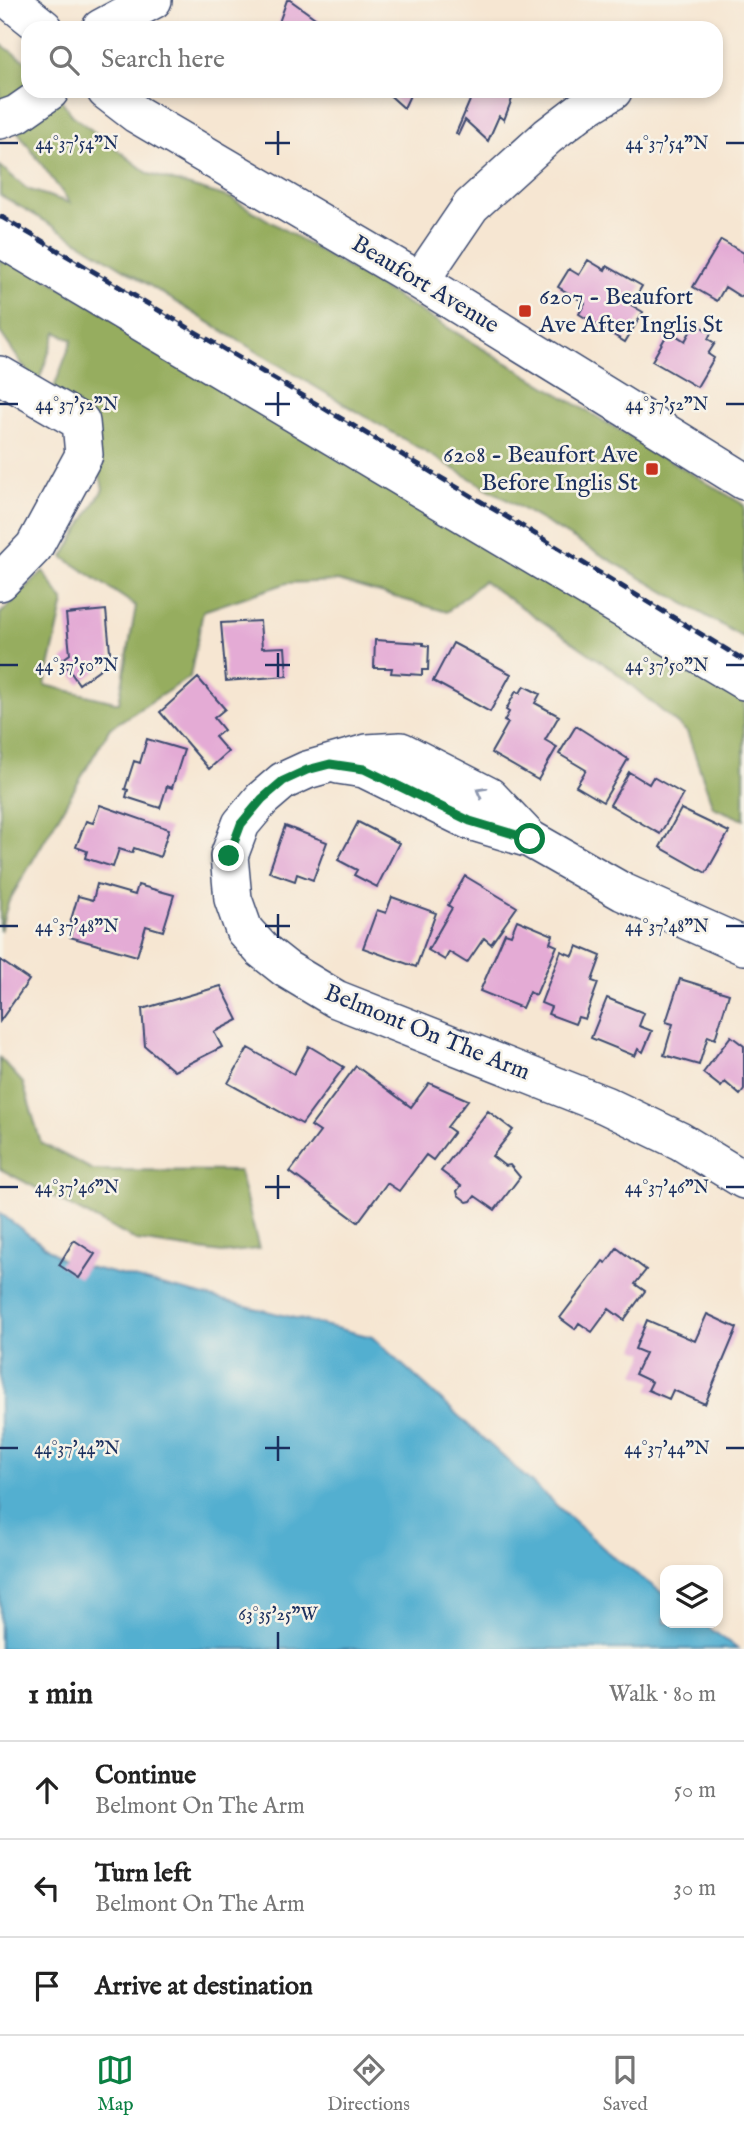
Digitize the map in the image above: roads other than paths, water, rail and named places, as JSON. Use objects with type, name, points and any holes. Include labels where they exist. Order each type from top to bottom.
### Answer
[{"type":"street","points":[[9,0],[35,21]]},
{"type":"street","points":[[115,21],[153,0]]},
{"type":"street","points":[[0,120],[17,114],[40,98]]},
{"type":"street","name":"Beaufort Avenue","points":[[115,98],[136,114],[420,281],[744,481]]},
{"type":"street","points":[[420,281],[471,206],[548,136],[602,98]]},
{"type":"street","points":[[0,238],[744,681]]},
{"type":"street","points":[[0,375],[81,422],[84,455],[34,547],[0,582]]},
{"type":"street","name":"Belmont On The Arm","points":[[744,946],[623,892],[530,839],[489,796],[401,751],[367,753],[307,770],[283,781],[262,799],[241,824],[229,856],[233,899],[244,930],[262,950],[286,969],[336,999],[605,1105],[680,1141],[744,1180]]},
{"type":"water","points":[[0,1213],[64,1261],[372,1337],[612,1556],[660,1591],[660,1628],[709,1628],[738,1649],[0,1649]]},
{"type":"railway","points":[[0,216],[744,660]]},
{"type":"place","name":"6207 - Beaufort Ave After Inglis St","points":[[525,311]]},
{"type":"place","name":"6208 - Beaufort Ave Before Inglis St","points":[[652,469]]}]
